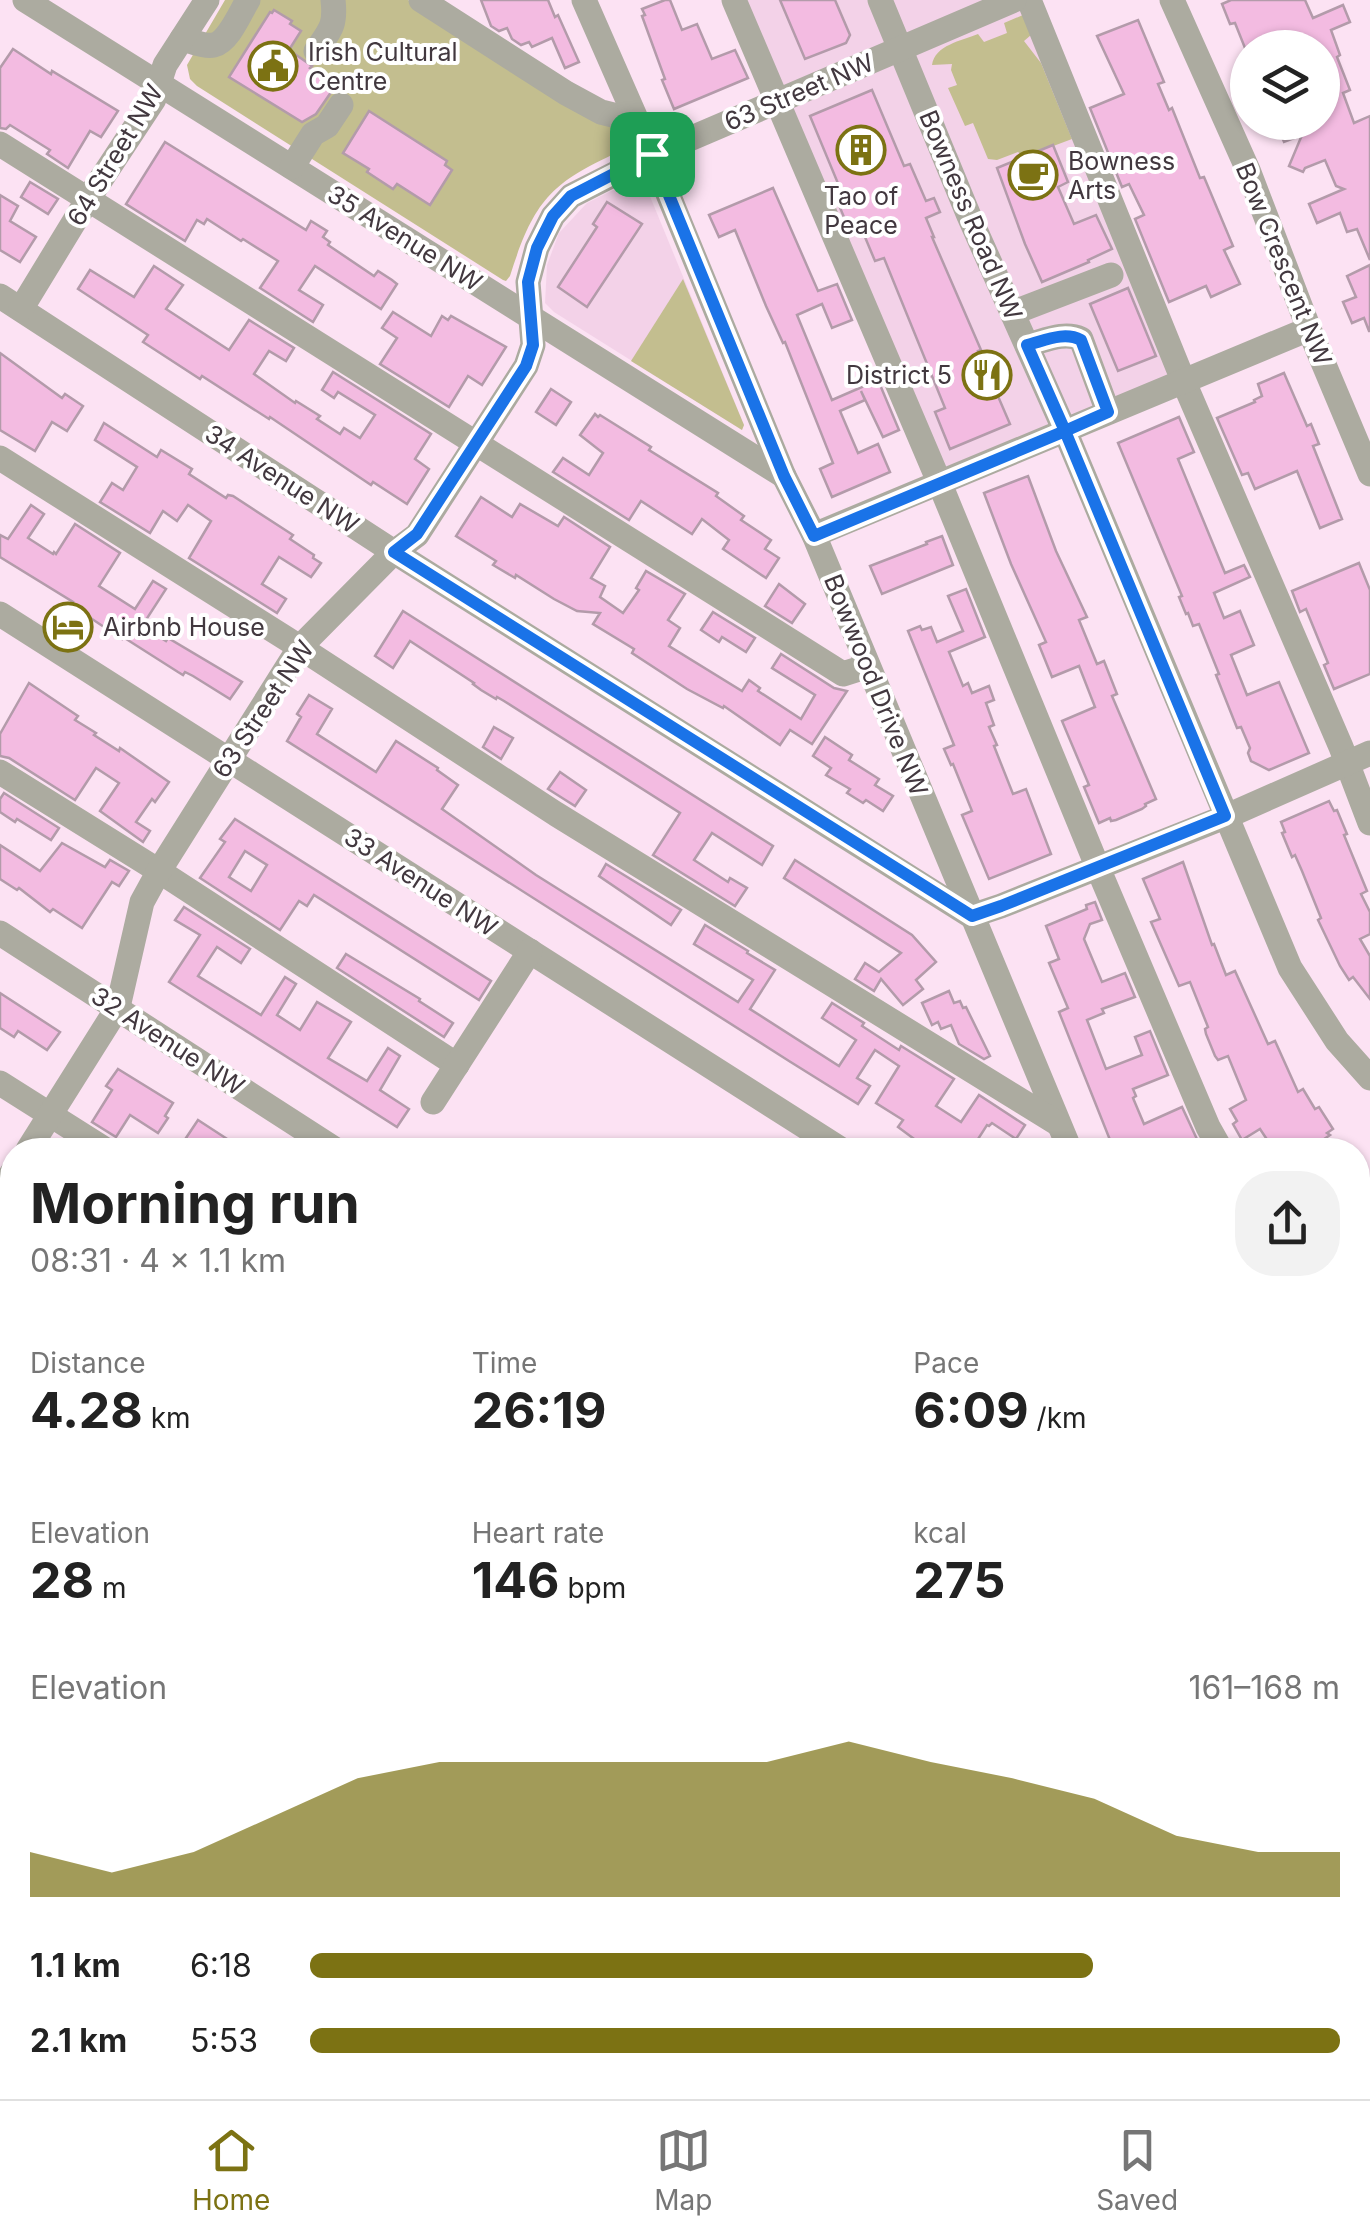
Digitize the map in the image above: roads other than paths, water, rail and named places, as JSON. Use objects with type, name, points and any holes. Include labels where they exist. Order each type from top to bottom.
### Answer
[{"type":"street","name":"35 Avenue NW","points":[[25,0],[784,476]]},
{"type":"street","name":"64 Street NW","points":[[11,303],[88,198],[154,98],[166,65],[207,0]]},
{"type":"street","points":[[182,39],[218,44],[248,0]]},
{"type":"street","points":[[316,51],[332,27],[332,0]]},
{"type":"street","points":[[420,0],[601,112],[633,114]]},
{"type":"street","name":"Bowwood Drive NW","points":[[584,0],[652,154],[784,476],[814,536],[1064,1138]]},
{"type":"street","points":[[734,0],[1215,1138]]},
{"type":"street","name":"Bowness Road NW","points":[[880,0],[1290,968],[1328,1028],[1370,1078]]},
{"type":"street","name":"63 Street NW","points":[[36,1138],[118,1007],[142,902],[300,647],[394,552],[417,534],[526,366],[533,345],[528,282],[537,248],[553,216],[571,196],[652,154],[1014,0]]},
{"type":"street","points":[[1030,0],[1183,380],[1359,758],[1370,823]]},
{"type":"street","name":"Bow Crescent NW","points":[[1172,0],[1248,170],[1370,474]]},
{"type":"street","points":[[292,166],[341,105]]},
{"type":"street","points":[[0,144],[842,674],[868,666]]},
{"type":"street","points":[[1012,313],[1110,274]]},
{"type":"street","name":"34 Avenue NW","points":[[11,303],[394,552],[972,916]]},
{"type":"street","points":[[814,536],[1309,329]]},
{"type":"street","points":[[1027,345],[1065,336],[1081,340],[1108,412]]},
{"type":"street","points":[[0,458],[556,814],[1057,1122]]},
{"type":"street","name":"33 Avenue NW","points":[[0,614],[823,1138]]},
{"type":"street","points":[[972,916],[1098,868],[1359,758]]},
{"type":"street","points":[[0,772],[458,1064]]},
{"type":"street","name":"32 Avenue NW","points":[[0,934],[318,1138]]},
{"type":"street","points":[[433,1102],[530,952]]},
{"type":"street","points":[[0,1083],[87,1138]]},
{"type":"place","name":"Irish Cultural Centre","points":[[273,66]]},
{"type":"place","name":"Tao of Peace","points":[[861,150]]},
{"type":"place","name":"Bowness Arts","points":[[1033,175]]},
{"type":"place","name":"District 5","points":[[987,375]]},
{"type":"place","name":"Airbnb House","points":[[68,627]]}]
